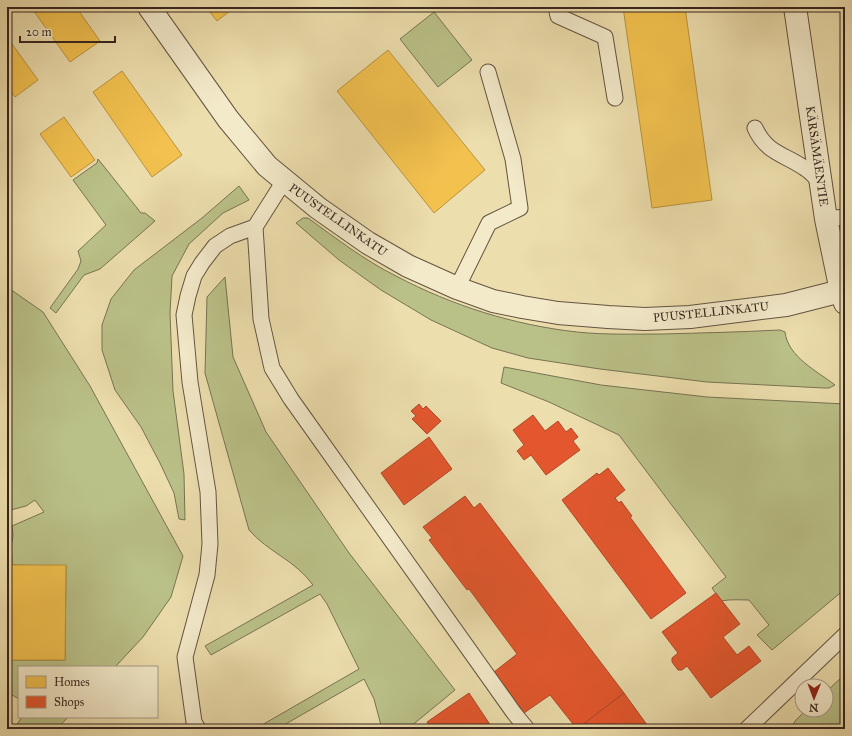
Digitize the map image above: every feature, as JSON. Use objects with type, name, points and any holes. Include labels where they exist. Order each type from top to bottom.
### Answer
[{"type":"street","name":"PUUSTELLINKATU","points":[[149,7],[228,118],[267,166],[284,182],[368,243],[408,266],[457,288],[494,301],[558,313],[645,319],[690,317],[843,297]]},
{"type":"street","name":"KÄRSÄMÄENTIE","points":[[795,7],[821,185],[836,218],[843,297]]},
{"type":"lane","points":[[556,7],[558,16],[605,37],[615,98]]},
{"type":"lane","points":[[457,288],[489,223],[520,208],[513,159],[488,72]]},
{"type":"lane","points":[[755,128],[762,140],[771,150],[806,169],[821,185]]},
{"type":"lane","points":[[284,182],[255,227],[261,319],[272,368],[291,399],[527,729]]},
{"type":"lane","points":[[198,729],[194,722],[185,658],[207,575],[210,544],[208,492],[190,382],[184,315],[194,276],[215,246],[230,236],[255,227]]},
{"type":"lane","points":[[747,729],[845,635]]},
{"type":"green space","points":[[434,12],[472,60],[438,87],[400,39]]},
{"type":"green space","points":[[98,159],[141,213],[145,213],[155,221],[100,269],[84,275],[56,313],[50,308],[78,269],[81,261],[78,251],[106,225],[73,180],[97,163]]},
{"type":"green space","points":[[239,186],[249,200],[223,213],[189,244],[172,276],[170,313],[173,391],[184,474],[185,520],[179,519],[174,493],[160,463],[141,427],[115,390],[102,350],[102,325],[111,299],[134,270],[202,218]]},
{"type":"green space","points":[[303,218],[308,218],[351,249],[396,276],[439,296],[484,313],[530,325],[598,334],[662,334],[780,330],[785,332],[787,341],[797,356],[804,363],[835,385],[829,388],[824,388],[707,382],[600,369],[528,358],[492,348],[431,320],[381,290],[339,260],[296,223]]},
{"type":"green space","points":[[225,277],[233,357],[266,432],[349,553],[455,690],[410,727],[412,729],[382,729],[374,699],[364,679],[277,729],[255,729],[359,669],[327,604],[320,594],[211,655],[205,646],[313,585],[306,576],[290,562],[256,538],[249,530],[205,373],[207,297]]},
{"type":"green space","points":[[7,287],[43,312],[90,386],[183,556],[171,597],[143,637],[116,666],[18,666],[18,698],[7,692],[7,660],[65,660],[66,566],[12,565],[7,554],[7,542],[12,542],[12,526],[44,512],[35,500],[26,506],[7,511]]},
{"type":"green space","points":[[504,367],[601,385],[707,397],[845,404],[845,589],[772,650],[757,635],[769,625],[749,600],[721,601],[712,588],[726,577],[619,435],[549,402],[501,383]]},
{"type":"green space","points":[[843,676],[845,679],[845,729],[791,729],[798,718],[834,718],[834,684]]},
{"type":"green space","points":[[21,718],[67,718],[57,729],[14,729]]},
{"type":"building: Homes","points":[[31,7],[76,7],[100,41],[70,62]]},
{"type":"building: Homes","points":[[206,7],[235,7],[217,21]]},
{"type":"building: Homes","points":[[623,7],[685,7],[712,200],[652,208]]},
{"type":"building: Homes","points":[[7,37],[38,80],[15,97],[7,86]]},
{"type":"building: Homes","points":[[388,50],[485,170],[434,213],[337,91]]},
{"type":"building: Homes","points":[[122,71],[182,155],[152,177],[93,92]]},
{"type":"building: Homes","points":[[64,117],[95,160],[71,177],[40,134]]},
{"type":"building: Homes","points":[[7,554],[12,554],[12,565],[66,565],[65,660],[7,660]]},
{"type":"building: Shops","points":[[419,404],[423,409],[426,406],[441,421],[427,434],[412,419],[416,416],[411,411]]},
{"type":"building: Shops","points":[[533,415],[545,431],[558,421],[566,432],[571,428],[578,437],[573,441],[580,450],[546,475],[531,455],[524,460],[517,451],[524,445],[513,430]]},
{"type":"building: Shops","points":[[429,437],[452,469],[404,505],[381,473]]},
{"type":"building: Shops","points":[[608,468],[625,490],[615,498],[619,503],[621,501],[632,516],[630,517],[686,593],[651,619],[562,500],[597,473],[599,475]]},
{"type":"building: Shops","points":[[465,496],[474,508],[480,503],[624,693],[577,729],[550,695],[524,713],[494,672],[517,654],[469,589],[467,590],[429,540],[432,538],[423,527]]},
{"type":"building: Shops","points":[[716,593],[740,624],[723,637],[737,655],[749,646],[761,661],[711,698],[687,666],[682,670],[678,670],[672,662],[672,658],[678,653],[662,632]]},
{"type":"building: Shops","points":[[469,693],[493,729],[431,729],[427,722]]},
{"type":"building: Shops","points":[[624,693],[650,729],[577,729]]}]
